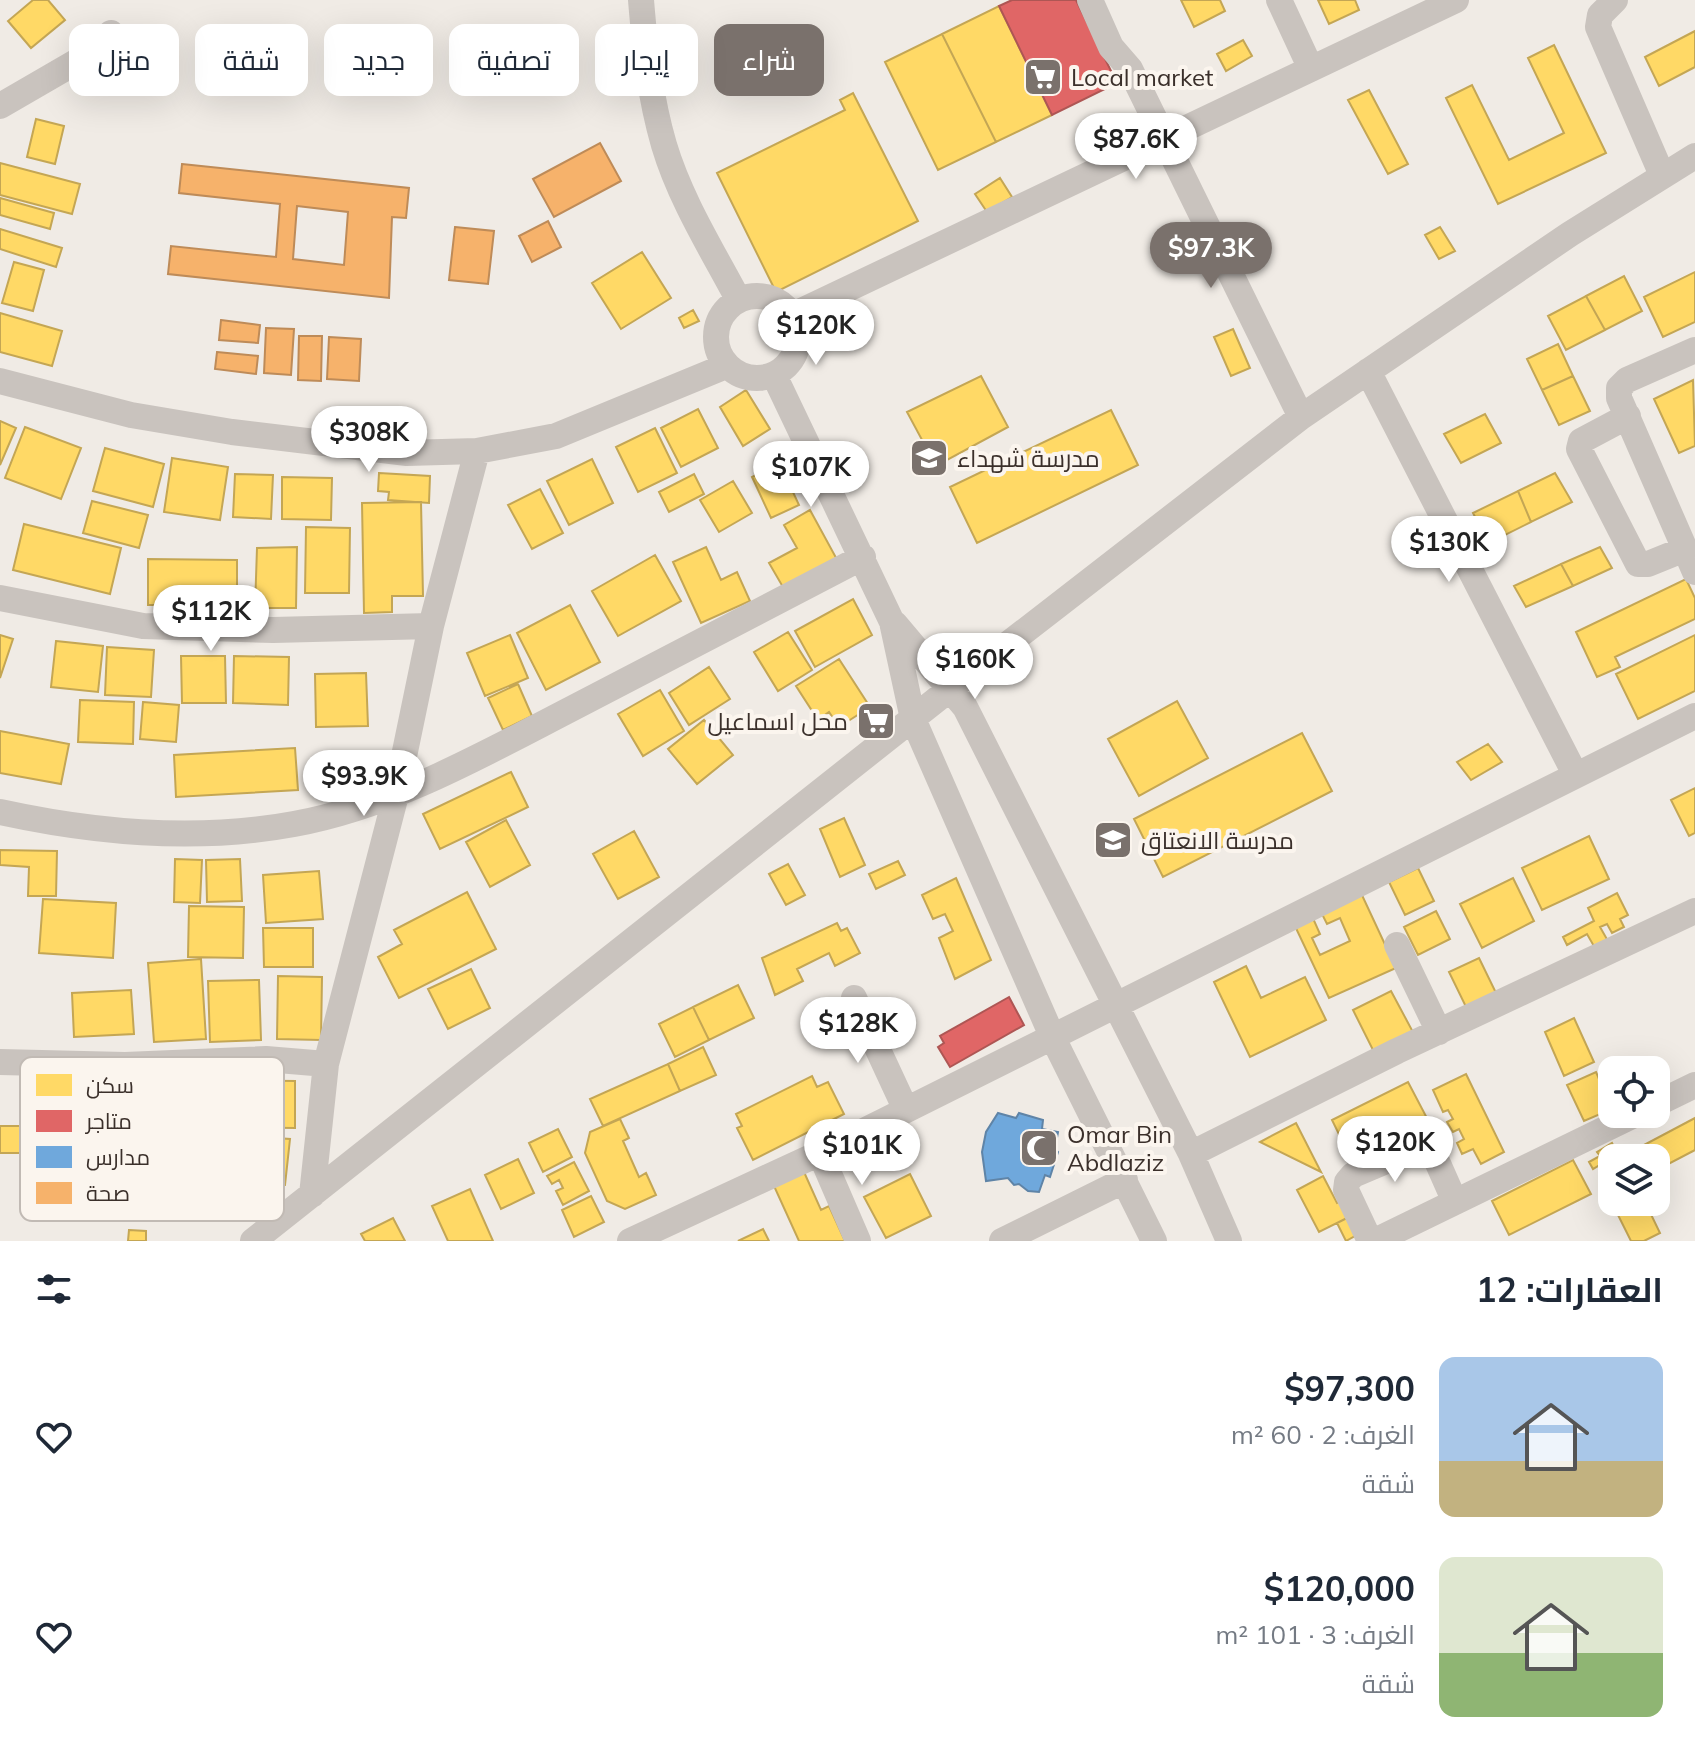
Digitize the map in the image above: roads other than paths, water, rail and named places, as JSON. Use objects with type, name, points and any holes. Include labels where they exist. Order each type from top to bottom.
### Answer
[{"type":"street","points":[[641,0],[647,76],[664,147],[685,197],[738,299]]},
{"type":"street","points":[[1090,0],[1111,47],[1130,69],[1301,417]]},
{"type":"street","points":[[1279,0],[1311,69]]},
{"type":"street","points":[[793,315],[1456,0]]},
{"type":"street","points":[[1615,0],[1600,15],[1598,27],[1662,175]]},
{"type":"street","points":[[0,106],[69,66]]},
{"type":"street","points":[[284,1217],[950,689],[1301,417],[1570,234],[1695,156]]},
{"type":"street","points":[[758,295],[778,300],[793,315],[799,338],[792,360],[774,375],[749,378],[726,366],[715,343],[720,318],[738,299],[758,295]]},
{"type":"street","points":[[1628,416],[1587,435],[1579,449],[1638,564],[1690,560],[1628,416],[1619,398],[1619,388],[1627,380],[1695,350]]},
{"type":"street","points":[[0,381],[131,415],[232,432],[407,453],[477,451],[556,436],[726,366]]},
{"type":"street","points":[[1368,371],[1575,774]]},
{"type":"street","points":[[774,375],[892,622],[913,719],[1052,1036],[1154,1241]]},
{"type":"street","points":[[312,1195],[326,1064],[396,795],[431,626],[477,451]]},
{"type":"street","points":[[0,812],[50,822],[155,834],[233,833],[296,824],[396,795],[518,736],[863,557]]},
{"type":"street","points":[[0,598],[143,626],[273,630],[431,626]]},
{"type":"street","points":[[892,622],[965,707],[1191,1154],[1229,1241]]},
{"type":"street","points":[[630,1241],[820,1153],[1695,716]]},
{"type":"street","points":[[1191,1154],[1695,911]]},
{"type":"street","points":[[1397,945],[1439,1032]]},
{"type":"street","points":[[854,998],[906,1110]]},
{"type":"street","points":[[284,1060],[326,1064]]},
{"type":"street","points":[[0,1062],[20,1062]]},
{"type":"street","points":[[1670,1097],[1695,1085]]},
{"type":"street","points":[[1455,1202],[1432,1150],[1424,1145],[1353,1175],[1347,1182],[1346,1190],[1373,1241],[1455,1202],[1607,1128]]},
{"type":"street","points":[[820,1153],[858,1241]]},
{"type":"street","points":[[1002,1241],[1125,1180]]},
{"type":"street","points":[[253,1241],[279,1221]]},
{"type":"place","name":"Local market","points":[[1043,77]]},
{"type":"place","name":"مدرسة شهداء","points":[[929,458]]},
{"type":"place","name":"محل اسماعيل","points":[[876,721]]},
{"type":"place","name":"مدرسة الانعتاق","points":[[1113,840]]},
{"type":"place","name":"Omar Bin Abdlaziz","points":[[1039,1148]]}]
